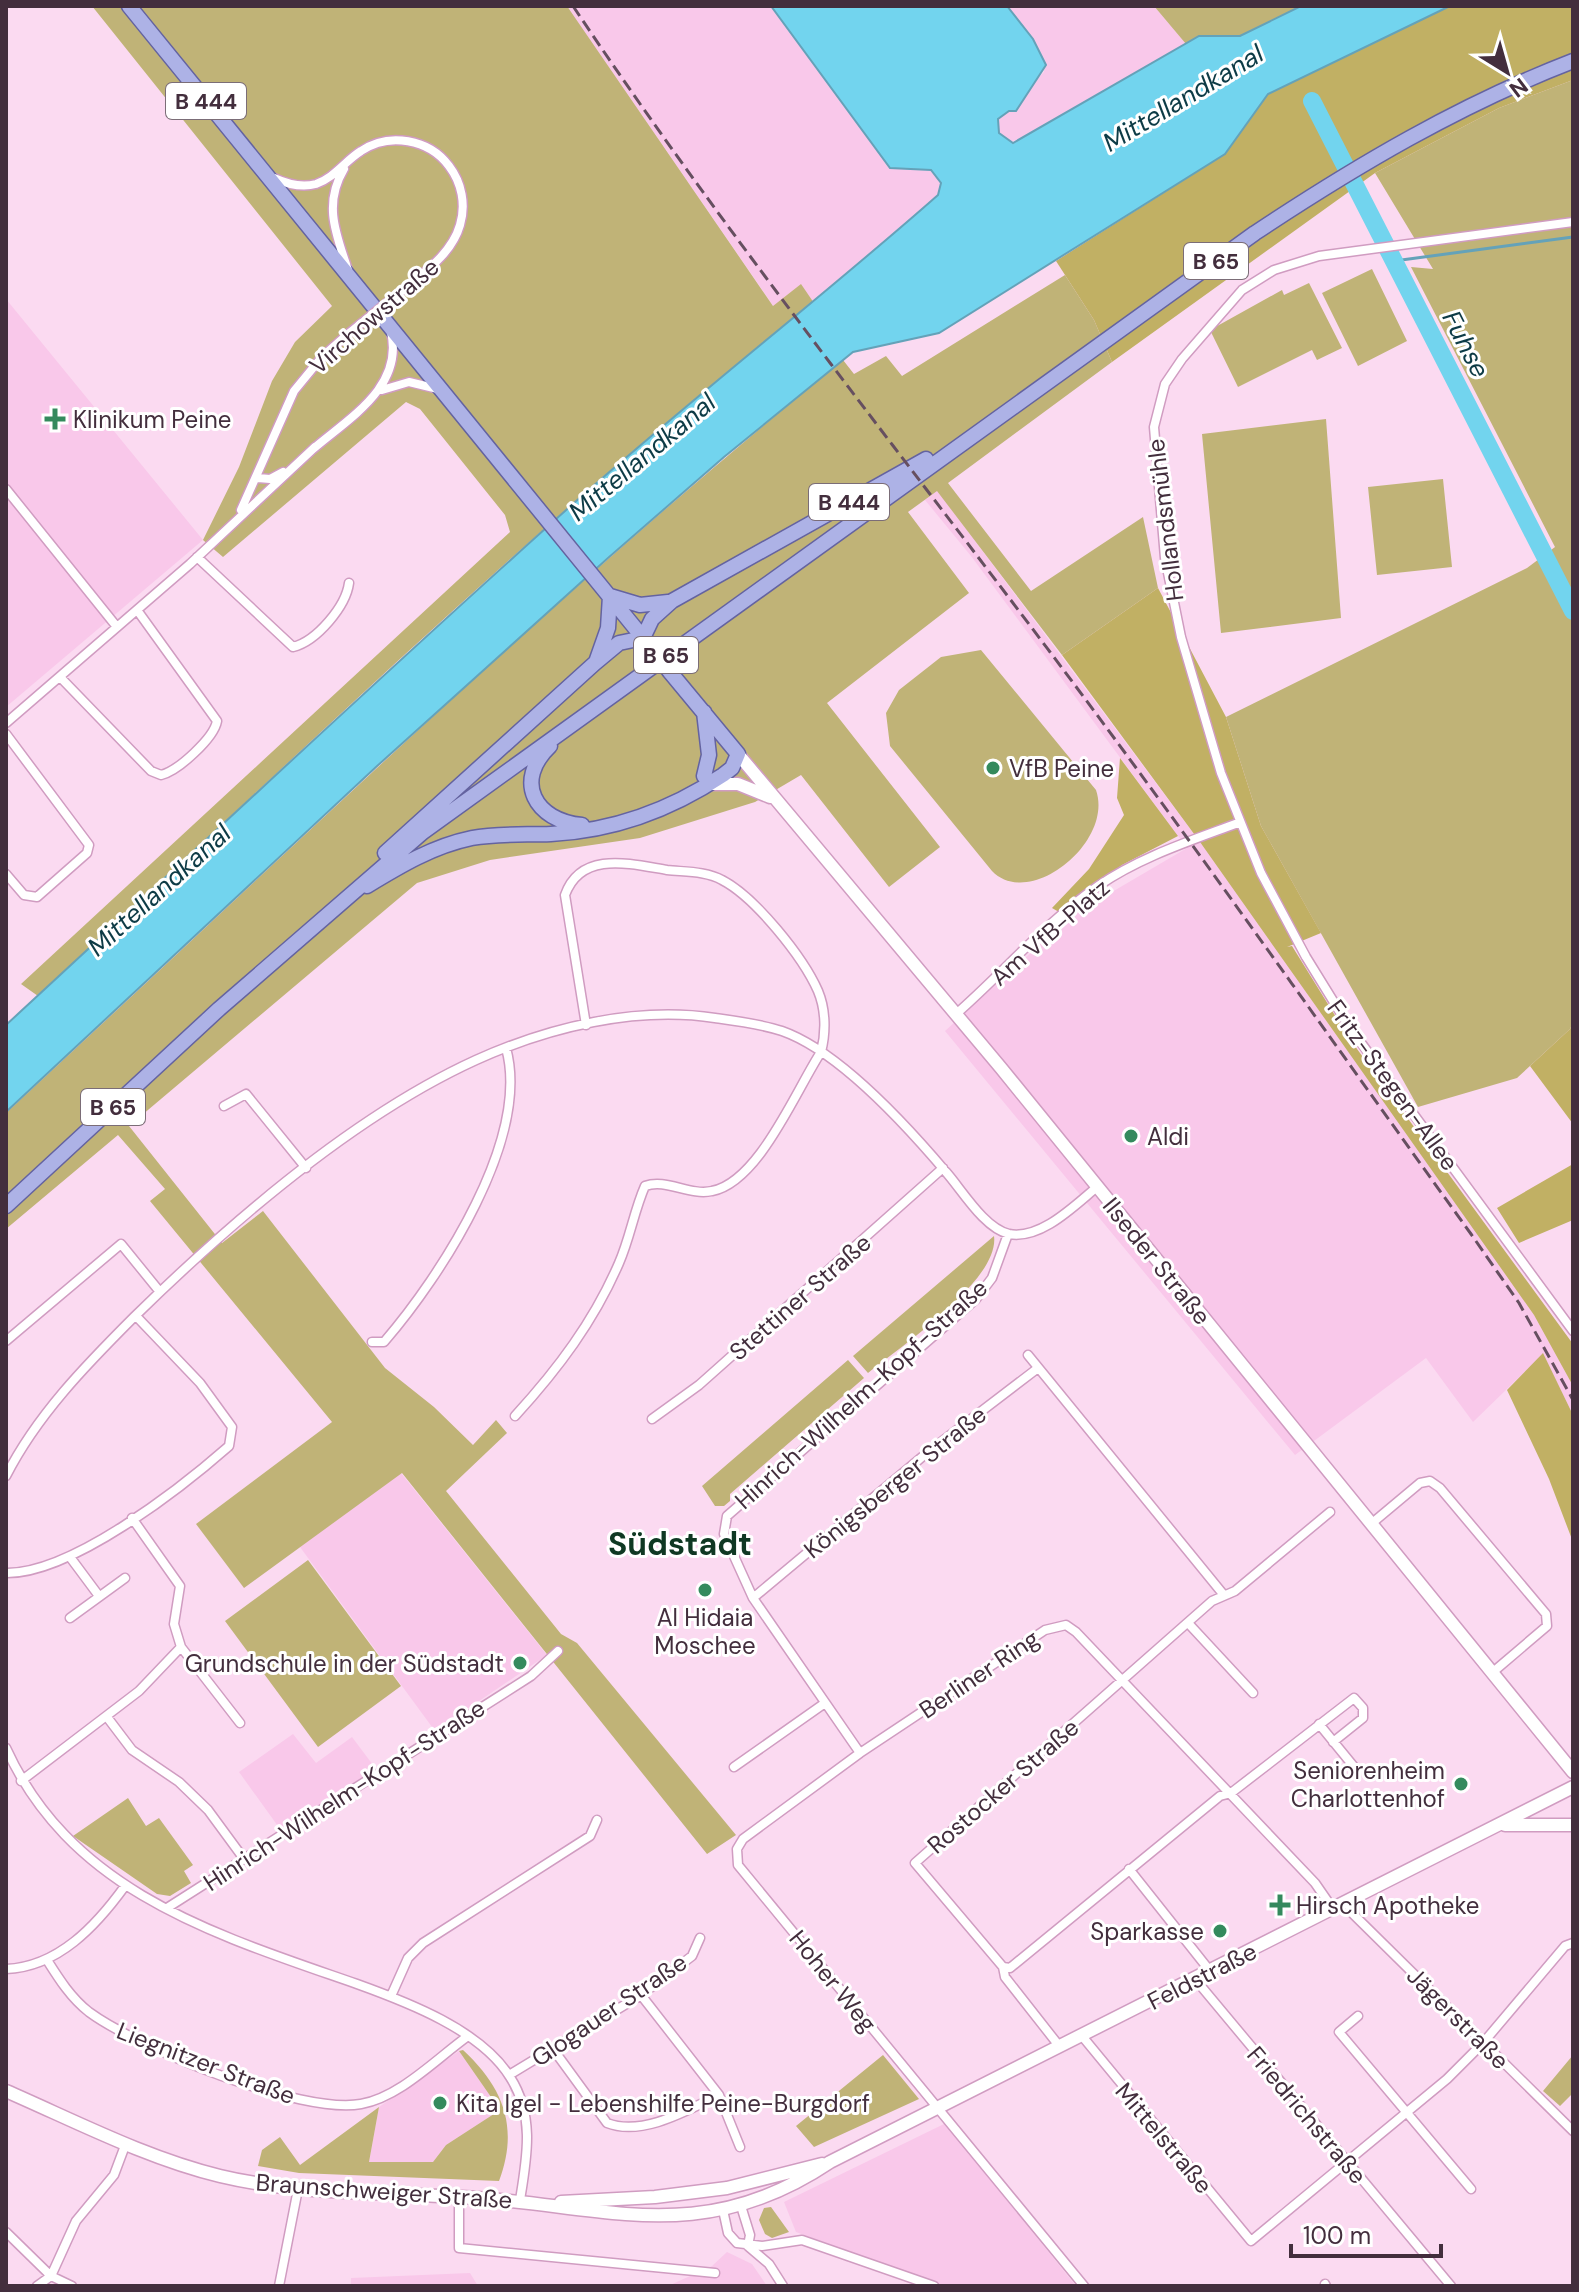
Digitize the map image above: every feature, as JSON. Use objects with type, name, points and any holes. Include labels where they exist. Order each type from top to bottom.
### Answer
[{"type":"main road","name":"B 444","points":[[129,6],[704,712]]},
{"type":"main road","name":"B 65","points":[[6,1206],[356,886],[423,832],[583,714],[1328,185],[1479,101],[1573,61]]},
{"type":"main road","name":"B 444","points":[[672,601],[986,426]]},
{"type":"main road","points":[[595,663],[606,637],[610,596],[640,605],[672,601]]},
{"type":"main road","points":[[356,886],[400,837],[619,643],[648,644],[652,619],[672,601]]},
{"type":"main road","points":[[335,905],[419,856],[454,843],[488,836],[554,834],[646,815],[732,768],[738,754],[704,712]]},
{"type":"main road","points":[[704,712],[709,755],[707,780]]},
{"type":"main road","points":[[583,714],[535,764],[533,791],[550,817],[562,822],[602,826]]},
{"type":"street","name":"Virchowstraße","points":[[231,524],[258,478],[294,391],[322,357],[442,256],[457,234],[463,209],[459,183],[444,159],[411,141],[374,144],[330,176],[308,185],[282,182],[259,167]]},
{"type":"street","name":"Virchowstraße","points":[[351,158],[334,186],[331,206],[334,230],[351,279]]},
{"type":"street","name":"Hollandsmühle","points":[[1238,823],[1195,691],[1165,558],[1154,427],[1165,384],[1182,359],[1242,290],[1296,261],[1573,222]]},
{"type":"street","name":"Virchowstraße","points":[[377,393],[393,359],[388,325]]},
{"type":"street","name":"Virchowstraße","points":[[6,723],[197,557],[377,393],[409,382],[442,392]]},
{"type":"street","name":"Virchowstraße","points":[[258,478],[280,475],[315,447]]},
{"type":"street","points":[[6,489],[117,627]]},
{"type":"street","points":[[197,557],[293,647],[306,641],[347,600],[349,583]]},
{"type":"street","points":[[60,677],[151,771],[161,775],[171,771],[213,732],[217,721],[137,610]]},
{"type":"street","points":[[6,734],[89,845],[87,853],[37,897],[24,895],[6,874]]},
{"type":"street","name":"Ilseder Straße","points":[[738,754],[956,1014],[1573,1772]]},
{"type":"street","points":[[707,780],[738,784],[776,801]]},
{"type":"street","name":"Am VfB-Platz","points":[[956,1014],[1062,915],[1101,884],[1178,845],[1238,823]]},
{"type":"street","name":"Fritz-Stegen-Allee","points":[[1238,823],[1306,957],[1348,1025],[1573,1331]]},
{"type":"street","points":[[515,1416],[564,1359],[591,1320],[619,1263],[645,1186],[655,1182],[706,1192],[730,1184],[761,1150],[821,1052],[824,1019],[818,992],[788,945],[741,894],[711,876],[624,863],[599,864],[582,870],[573,877],[565,895],[586,1025]]},
{"type":"street","points":[[6,1476],[18,1453],[77,1376],[221,1236],[306,1168],[437,1080],[506,1048],[586,1025],[641,1016],[710,1017],[782,1031],[821,1052],[897,1118],[982,1214],[1008,1234],[1023,1233],[1046,1225],[1097,1187]]},
{"type":"street","points":[[372,1342],[384,1342],[430,1285],[458,1242],[479,1199],[496,1151],[511,1079],[506,1048]]},
{"type":"street","points":[[224,1106],[246,1094],[306,1168]]},
{"type":"street","name":"Stettiner Straße","points":[[652,1419],[699,1385],[943,1168]]},
{"type":"street","name":"Hinrich-Wilhelm-Kopf-Straße","points":[[753,1598],[724,1534],[727,1516],[976,1299],[992,1278],[1008,1234]]},
{"type":"street","points":[[6,1341],[121,1244],[160,1292]]},
{"type":"street","points":[[6,1573],[40,1568],[70,1557],[132,1518],[229,1446],[233,1437],[232,1427],[211,1396],[136,1316]]},
{"type":"street","points":[[1028,1355],[1223,1594]]},
{"type":"street","name":"Königsberger Straße","points":[[753,1598],[928,1452],[1038,1368]]},
{"type":"street","points":[[1371,1524],[1420,1483],[1430,1481],[1440,1488],[1546,1614],[1547,1626],[1493,1672]]},
{"type":"street","points":[[1122,1682],[1223,1594],[1235,1591],[1330,1512]]},
{"type":"street","points":[[132,1518],[180,1586],[174,1624],[181,1647],[240,1723]]},
{"type":"street","points":[[70,1557],[99,1596]]},
{"type":"street","points":[[70,1618],[125,1578]]},
{"type":"street","points":[[753,1598],[860,1753]]},
{"type":"street","points":[[1188,1623],[1253,1693]]},
{"type":"street","name":"Berliner Ring","points":[[737,1849],[743,1839],[860,1753],[1055,1625],[1066,1625],[1231,1793],[1315,1883],[1333,1909]]},
{"type":"street","points":[[21,1781],[150,1682],[181,1647]]},
{"type":"street","name":"Hinrich-Wilhelm-Kopf-Straße","points":[[167,1908],[531,1676],[558,1651]]},
{"type":"street","name":"Rostocker Straße","points":[[1060,2047],[1005,1977],[1003,1967],[915,1863],[1122,1682]]},
{"type":"street","points":[[1003,1967],[1010,1968],[1220,1796],[1231,1793],[1354,1698],[1365,1713],[1363,1718],[1333,1742]]},
{"type":"street","points":[[734,1767],[825,1703]]},
{"type":"street","points":[[107,1717],[132,1750],[179,1782],[208,1810],[244,1859]]},
{"type":"street","points":[[1319,1724],[1355,1768]]},
{"type":"street","points":[[6,1748],[21,1781],[62,1837],[125,1886],[216,1931],[391,1996],[484,2046],[509,2075],[527,2123],[520,2200]]},
{"type":"street","name":"Feldstraße","points":[[741,2206],[794,2186],[830,2162],[1573,1787]]},
{"type":"street","points":[[391,1996],[408,1958],[423,1943],[590,1836],[597,1820]]},
{"type":"street","points":[[1502,1825],[1573,1825]]},
{"type":"street","name":"Hoher Weg","points":[[737,1849],[738,1865],[745,1874],[1084,2286]]},
{"type":"street","points":[[1129,1869],[1210,1971]]},
{"type":"street","points":[[6,1969],[47,1960],[68,1947],[110,1906],[125,1886]]},
{"type":"street","name":"Jägerstraße","points":[[1347,1902],[1353,1914],[1573,2131]]},
{"type":"street","name":"Glogauer Straße","points":[[509,2075],[641,1995],[692,1956],[700,1938]]},
{"type":"street","points":[[1348,2163],[1483,2043],[1565,1946],[1573,1943]]},
{"type":"street","name":"Liegnitzer Straße","points":[[47,1960],[68,1991],[86,2009],[118,2031],[283,2097],[319,2105],[333,2107],[379,2099],[468,2036]]},
{"type":"street","name":"Friedrichstraße","points":[[1195,1979],[1451,2286]]},
{"type":"street","points":[[641,1995],[719,2095],[740,2147]]},
{"type":"street","points":[[1358,2016],[1339,2032],[1471,2189]]},
{"type":"street","name":"Mittelstraße","points":[[1082,2036],[1247,2239],[1255,2240],[1348,2163]]},
{"type":"street","points":[[553,2049],[607,2123],[619,2128],[674,2118],[719,2095]]},
{"type":"street","name":"Braunschweiger Straße","points":[[6,2091],[126,2143],[218,2176],[298,2189],[520,2200],[631,2217],[662,2218],[741,2206]]},
{"type":"street","points":[[37,2286],[51,2276],[76,2221],[114,2175],[126,2143]]},
{"type":"street","name":"Feldstraße","points":[[727,2188],[830,2162]]},
{"type":"street","points":[[727,2188],[741,2206],[750,2235],[748,2246]]},
{"type":"street","points":[[727,2188],[723,2210],[728,2233],[737,2243],[748,2246],[802,2240],[934,2286]]},
{"type":"street","name":"Braunschweiger Straße","points":[[538,2203],[655,2197],[727,2188]]},
{"type":"street","points":[[279,2286],[298,2189]]},
{"type":"street","points":[[459,2196],[459,2248],[715,2273]]},
{"type":"street","points":[[6,2232],[51,2276],[72,2286]]},
{"type":"street","points":[[748,2246],[769,2264],[783,2286]]},
{"type":"shaded area","points":[[92,6],[567,6],[773,306],[801,284],[814,303],[515,554],[38,996],[21,984],[510,532],[505,515],[420,409],[406,402],[223,557],[203,540],[239,467],[272,381],[295,342],[332,306]]},
{"type":"shaded area","points":[[567,6],[771,6],[890,168],[931,170],[941,183],[938,195],[814,303],[801,285],[774,307]]},
{"type":"shaded area","points":[[1007,6],[1154,6],[1186,44],[1026,137],[1009,142],[999,133],[998,119],[1009,111],[1016,111],[1028,88],[1044,72],[1045,61]]},
{"type":"shaded area","points":[[1154,6],[1302,6],[1240,36],[1199,36],[1186,44]]},
{"type":"shaded area","points":[[1450,6],[1573,6],[1573,80],[1499,108],[1375,173],[1112,362],[1094,320],[1056,261],[1225,154],[1268,94]]},
{"type":"shaded area","points":[[1573,80],[1573,1023],[1517,1078],[1418,1107],[1261,826],[1226,717],[1527,568],[1555,547],[1411,267],[1433,269],[1375,173],[1499,108]]},
{"type":"shaded area","points":[[1372,269],[1407,341],[1358,366],[1322,293]]},
{"type":"shaded area","points":[[1065,275],[1094,320],[1112,362],[948,483],[1031,591],[1143,517],[1158,588],[1062,655],[937,491],[908,512],[969,593],[827,703],[940,847],[889,887],[801,775],[755,802],[640,838],[490,860],[417,883],[129,1126],[222,1243],[263,1211],[385,1368],[434,1407],[473,1445],[496,1420],[507,1433],[446,1491],[561,1634],[577,1643],[736,1835],[707,1854],[402,1473],[244,1588],[196,1524],[332,1422],[150,1201],[165,1189],[118,1135],[6,1229],[6,1113],[523,635],[843,360],[854,374],[886,356],[902,376]]},
{"type":"shaded area","points":[[1309,283],[1342,348],[1317,360],[1312,350],[1238,387],[1210,330],[1282,290],[1284,295]]},
{"type":"shaded area","name":"Klinikum Peine","points":[[6,299],[203,540],[6,707]]},
{"type":"shaded area","points":[[1326,419],[1341,618],[1221,633],[1202,434]]},
{"type":"shaded area","points":[[1443,479],[1452,567],[1377,575],[1368,487]]},
{"type":"shaded area","points":[[937,490],[1200,842],[1534,1315],[1573,1386],[1573,1415],[1543,1354],[1473,1422],[1426,1358],[1295,1455],[945,1031],[1071,916],[1187,848],[971,556],[925,500]]},
{"type":"shaded area","points":[[1158,588],[1226,717],[1261,826],[1321,933],[1287,947],[1292,946],[1349,1038],[1573,1344],[1573,1386],[1534,1315],[1200,842],[1062,655]]},
{"type":"shaded area","name":"VfB Peine","points":[[981,650],[1096,790],[1098,810],[1093,830],[1081,849],[1065,865],[1027,882],[1008,881],[992,871],[890,746],[886,713],[899,690],[941,657]]},
{"type":"shaded area","points":[[1120,758],[1178,836],[1122,865],[1059,912],[1052,908],[1089,869],[1124,815],[1117,798]]},
{"type":"shaded area","points":[[1573,1023],[1573,1124],[1530,1066]]},
{"type":"shaded area","points":[[1573,1164],[1573,1220],[1519,1243],[1497,1208]]},
{"type":"shaded area","points":[[994,1236],[992,1253],[965,1292],[924,1330],[868,1373],[853,1356]]},
{"type":"shaded area","points":[[1543,1353],[1573,1415],[1573,1542],[1549,1479],[1507,1390]]},
{"type":"shaded area","points":[[848,1360],[864,1378],[730,1494],[730,1501],[724,1506],[715,1506],[702,1486]]},
{"type":"shaded area","points":[[401,1473],[547,1655],[435,1731],[300,1547]]},
{"type":"shaded area","points":[[308,1560],[401,1686],[318,1747],[225,1621]]},
{"type":"shaded area","points":[[293,1734],[316,1763],[352,1737],[376,1769],[280,1829],[239,1772]]},
{"type":"shaded area","points":[[128,1798],[146,1826],[159,1818],[193,1865],[184,1871],[191,1883],[170,1896],[157,1894],[73,1836]]},
{"type":"shaded area","points":[[463,2050],[489,2079],[504,2110],[508,2144],[499,2181],[299,2173],[258,2166],[262,2150],[280,2137],[300,2165],[379,2107],[369,2162],[433,2162],[446,2145],[500,2110],[459,2051]]},
{"type":"shaded area","name":"Kita Igel - Lebenshilfe Peine-Burgdorf","points":[[459,2051],[500,2110],[446,2145],[433,2162],[369,2162],[379,2107]]},
{"type":"shaded area","points":[[883,2055],[919,2099],[814,2147],[796,2126]]},
{"type":"shaded area","points":[[1573,2055],[1573,2093],[1560,2106],[1543,2091]]},
{"type":"shaded area","points":[[945,2124],[1076,2286],[944,2286],[796,2232],[784,2202]]},
{"type":"shaded area","points":[[771,2207],[789,2232],[772,2238],[765,2234],[759,2220],[764,2208]]},
{"type":"shaded area","points":[[727,2252],[752,2264],[767,2286],[668,2286],[712,2266]]},
{"type":"shaded area","points":[[470,2273],[478,2286],[351,2286],[351,2278]]},
{"type":"water","name":"Mittellandkanal","points":[[771,6],[1007,6],[1033,39],[1046,65],[1016,111],[1009,111],[998,119],[999,133],[1013,143],[1199,36],[1240,36],[1301,6],[1450,6],[1268,94],[1225,154],[939,333],[853,352],[724,457],[608,558],[376,767],[6,1112],[6,1025],[574,503],[938,195],[941,183],[931,170],[890,168]]},
{"type":"waterway","name":"Fuhse","points":[[1312,101],[1573,611]]},
{"type":"waterway","points":[[1394,261],[1573,237]]},
{"type":"railway","points":[[573,6],[747,252],[1104,724],[1262,942],[1519,1303],[1573,1400]]},
{"type":"place","name":"Klinikum Peine","points":[[55,419]]},
{"type":"place","name":"VfB Peine","points":[[993,768]]},
{"type":"place","name":"Aldi","points":[[1131,1136]]},
{"type":"place","name":"Al Hidaia Moschee","points":[[705,1590]]},
{"type":"place","name":"Grundschule in der Südstadt","points":[[520,1663]]},
{"type":"place","name":"Seniorenheim Charlottenhof","points":[[1461,1784]]},
{"type":"place","name":"Hirsch Apotheke","points":[[1280,1905]]},
{"type":"place","name":"Sparkasse","points":[[1220,1931]]},
{"type":"place","name":"Kita Igel - Lebenshilfe Peine-Burgdorf","points":[[440,2103]]},
{"type":"district","name":"Südstadt","points":[[680,1544]]}]
